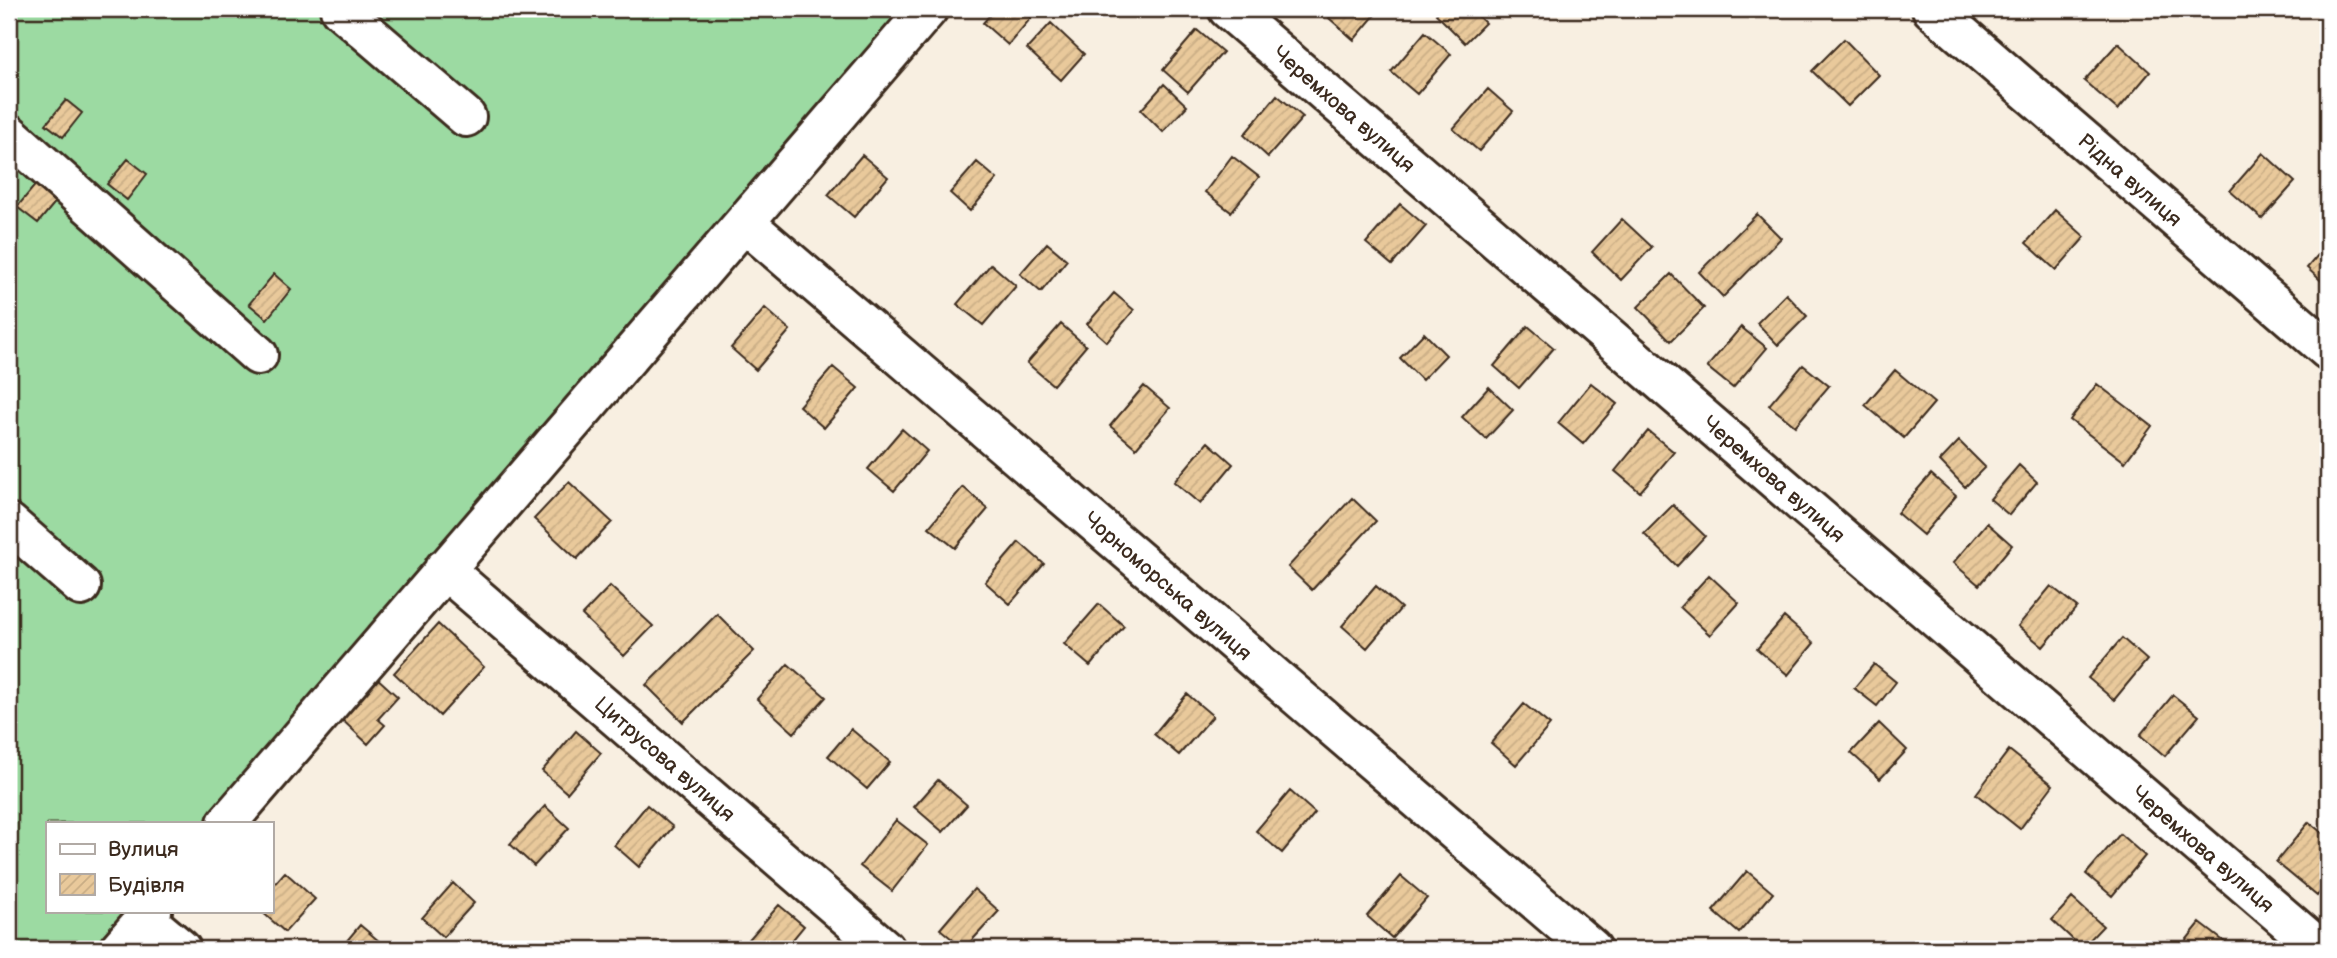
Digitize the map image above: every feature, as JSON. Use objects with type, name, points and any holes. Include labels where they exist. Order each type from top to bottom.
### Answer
[{"type":"street","points":[[340,9],[466,117]]},
{"type":"street","points":[[228,822],[928,9]]},
{"type":"street","name":"Черемхова вулиця","points":[[1228,9],[2320,949]]},
{"type":"street","name":"Рідна вулиця","points":[[1931,9],[2328,350]]},
{"type":"street","points":[[9,134],[258,355]]},
{"type":"street","name":"Чорноморська вулиця","points":[[745,223],[1592,949]]},
{"type":"street","points":[[9,523],[81,586]]},
{"type":"street","name":"Цитрусова вулиця","points":[[444,569],[885,949]]},
{"type":"street","points":[[119,949],[148,915],[181,949]]},
{"type":"green space","points":[[9,9],[928,9],[228,822],[46,822],[46,912],[151,912],[119,949],[9,949]]},
{"type":"building","points":[[995,9],[1019,9],[1031,18],[1008,45],[983,23]]},
{"type":"building","points":[[1336,9],[1380,9],[1354,40],[1329,18]]},
{"type":"building","points":[[1441,9],[1471,9],[1485,23],[1465,43],[1436,14]]},
{"type":"building","points":[[1051,23],[1084,54],[1061,80],[1027,49]]},
{"type":"building","points":[[1197,30],[1223,52],[1188,92],[1163,70]]},
{"type":"building","points":[[1425,32],[1451,54],[1417,94],[1391,72]]},
{"type":"building","points":[[1844,39],[1879,75],[1848,106],[1812,71]]},
{"type":"building","points":[[2118,43],[2150,72],[2118,110],[2084,81]]},
{"type":"building","points":[[1164,84],[1187,106],[1163,132],[1141,110]]},
{"type":"building","points":[[1488,89],[1513,111],[1479,151],[1453,129]]},
{"type":"building","points":[[1277,95],[1303,117],[1268,157],[1244,135]]},
{"type":"building","points":[[66,100],[82,113],[63,137],[46,124]]},
{"type":"building","points":[[2263,153],[2295,182],[2262,219],[2230,191]]},
{"type":"building","points":[[862,155],[888,177],[854,217],[828,195]]},
{"type":"building","points":[[1232,156],[1259,177],[1231,212],[1205,192]]},
{"type":"building","points":[[128,159],[147,174],[127,200],[107,184]]},
{"type":"building","points":[[977,162],[997,179],[970,211],[950,193]]},
{"type":"building","points":[[37,183],[57,200],[38,223],[17,207]]},
{"type":"building","points":[[1400,204],[1426,226],[1392,265],[1366,243]]},
{"type":"building","points":[[2055,210],[2085,237],[2056,270],[2026,243]]},
{"type":"building","points":[[1757,214],[1781,238],[1723,297],[1699,272]]},
{"type":"building","points":[[1622,219],[1652,247],[1621,280],[1592,252]]},
{"type":"building","points":[[1047,243],[1067,260],[1041,292],[1020,274]]},
{"type":"building","points":[[2328,243],[2328,287],[2307,268]]},
{"type":"building","points":[[991,264],[1016,286],[983,325],[957,304]]},
{"type":"building","points":[[274,274],[291,289],[267,319],[249,304]]},
{"type":"building","points":[[1671,274],[1704,308],[1671,341],[1638,307]]},
{"type":"building","points":[[1114,293],[1134,310],[1107,342],[1087,324]]},
{"type":"building","points":[[1786,294],[1807,316],[1778,345],[1757,323]]},
{"type":"building","points":[[765,308],[790,330],[756,370],[731,348]]},
{"type":"building","points":[[1061,324],[1086,346],[1053,385],[1027,363]]},
{"type":"building","points":[[1528,326],[1554,348],[1519,388],[1494,366]]},
{"type":"building","points":[[1741,327],[1767,348],[1733,388],[1707,367]]},
{"type":"building","points":[[1424,333],[1446,355],[1422,380],[1400,358]]},
{"type":"building","points":[[1803,365],[1829,386],[1795,426],[1769,405]]},
{"type":"building","points":[[833,367],[858,388],[824,428],[799,406]]},
{"type":"building","points":[[1895,370],[1934,403],[1904,438],[1865,405]]},
{"type":"building","points":[[1591,383],[1617,404],[1583,444],[1558,423]]},
{"type":"building","points":[[2097,384],[2152,426],[2125,462],[2070,420]]},
{"type":"building","points":[[1144,386],[1170,408],[1136,448],[1110,426]]},
{"type":"building","points":[[1489,387],[1513,410],[1486,439],[1462,417]]},
{"type":"building","points":[[902,429],[927,451],[894,491],[868,469]]},
{"type":"building","points":[[1648,431],[1674,452],[1640,492],[1615,471]]},
{"type":"building","points":[[1959,441],[1985,467],[1965,487],[1940,461]]},
{"type":"building","points":[[1208,442],[1233,464],[1200,504],[1174,482]]},
{"type":"building","points":[[2019,465],[2037,482],[2009,515],[1990,499]]},
{"type":"building","points":[[1931,474],[1956,496],[1923,535],[1897,513]]},
{"type":"building","points":[[569,482],[612,522],[577,559],[534,519]]},
{"type":"building","points":[[963,487],[988,509],[955,548],[929,527]]},
{"type":"building","points":[[1352,498],[1376,521],[1312,590],[1288,567]]},
{"type":"building","points":[[1673,505],[1705,536],[1677,566],[1644,534]]},
{"type":"building","points":[[1987,523],[2012,545],[1979,585],[1953,563]]},
{"type":"building","points":[[1019,542],[1044,564],[1010,604],[985,582]]},
{"type":"building","points":[[1709,575],[1739,603],[1710,635],[1680,607]]},
{"type":"building","points":[[610,586],[653,626],[624,656],[582,615]]},
{"type":"building","points":[[1376,586],[1401,608],[1367,648],[1342,626]]},
{"type":"building","points":[[2051,586],[2077,607],[2043,647],[2018,626]]},
{"type":"building","points":[[1099,604],[1124,626],[1090,666],[1064,644]]},
{"type":"building","points":[[717,614],[754,651],[683,722],[646,685]]},
{"type":"building","points":[[1784,617],[1814,643],[1788,675],[1757,649]]},
{"type":"building","points":[[438,624],[484,667],[440,716],[394,673]]},
{"type":"building","points":[[2122,638],[2147,660],[2114,700],[2088,678]]},
{"type":"building","points":[[788,664],[826,697],[794,733],[757,699]]},
{"type":"building","points":[[1874,664],[1896,682],[1877,706],[1854,688]]},
{"type":"building","points":[[375,676],[398,697],[378,719],[385,725],[368,744],[338,716]]},
{"type":"building","points":[[1187,694],[1213,716],[1179,755],[1154,734]]},
{"type":"building","points":[[2173,695],[2199,716],[2165,756],[2140,735]]},
{"type":"building","points":[[1524,704],[1550,725],[1516,765],[1491,743]]},
{"type":"building","points":[[1879,723],[1907,750],[1880,779],[1851,753]]},
{"type":"building","points":[[851,729],[890,762],[867,789],[828,756]]},
{"type":"building","points":[[576,731],[601,753],[567,793],[542,771]]},
{"type":"building","points":[[2009,750],[2053,785],[2020,829],[1976,794]]},
{"type":"building","points":[[938,780],[967,805],[943,832],[914,807]]},
{"type":"building","points":[[1290,791],[1315,813],[1282,853],[1256,831]]},
{"type":"building","points":[[647,805],[673,827],[639,867],[614,845]]},
{"type":"building","points":[[545,806],[569,828],[534,866],[510,844]]},
{"type":"building","points":[[896,820],[928,845],[892,891],[860,866]]},
{"type":"building","points":[[2309,822],[2328,838],[2328,883],[2317,896],[2276,862]]},
{"type":"building","points":[[2120,834],[2145,856],[2112,896],[2086,874]]},
{"type":"building","points":[[1747,871],[1773,893],[1739,933],[1713,911]]},
{"type":"building","points":[[285,872],[315,899],[285,932],[262,912],[273,912],[273,886]]},
{"type":"building","points":[[1401,876],[1427,898],[1392,938],[1367,916]]},
{"type":"building","points":[[453,883],[474,903],[443,937],[422,918]]},
{"type":"building","points":[[974,889],[999,911],[964,949],[940,929]]},
{"type":"building","points":[[2072,898],[2103,926],[2082,948],[2052,920]]},
{"type":"building","points":[[779,905],[804,926],[785,949],[751,949],[745,944]]},
{"type":"building","points":[[2200,923],[2234,949],[2179,949]]},
{"type":"building","points":[[360,925],[386,947],[340,949]]}]
